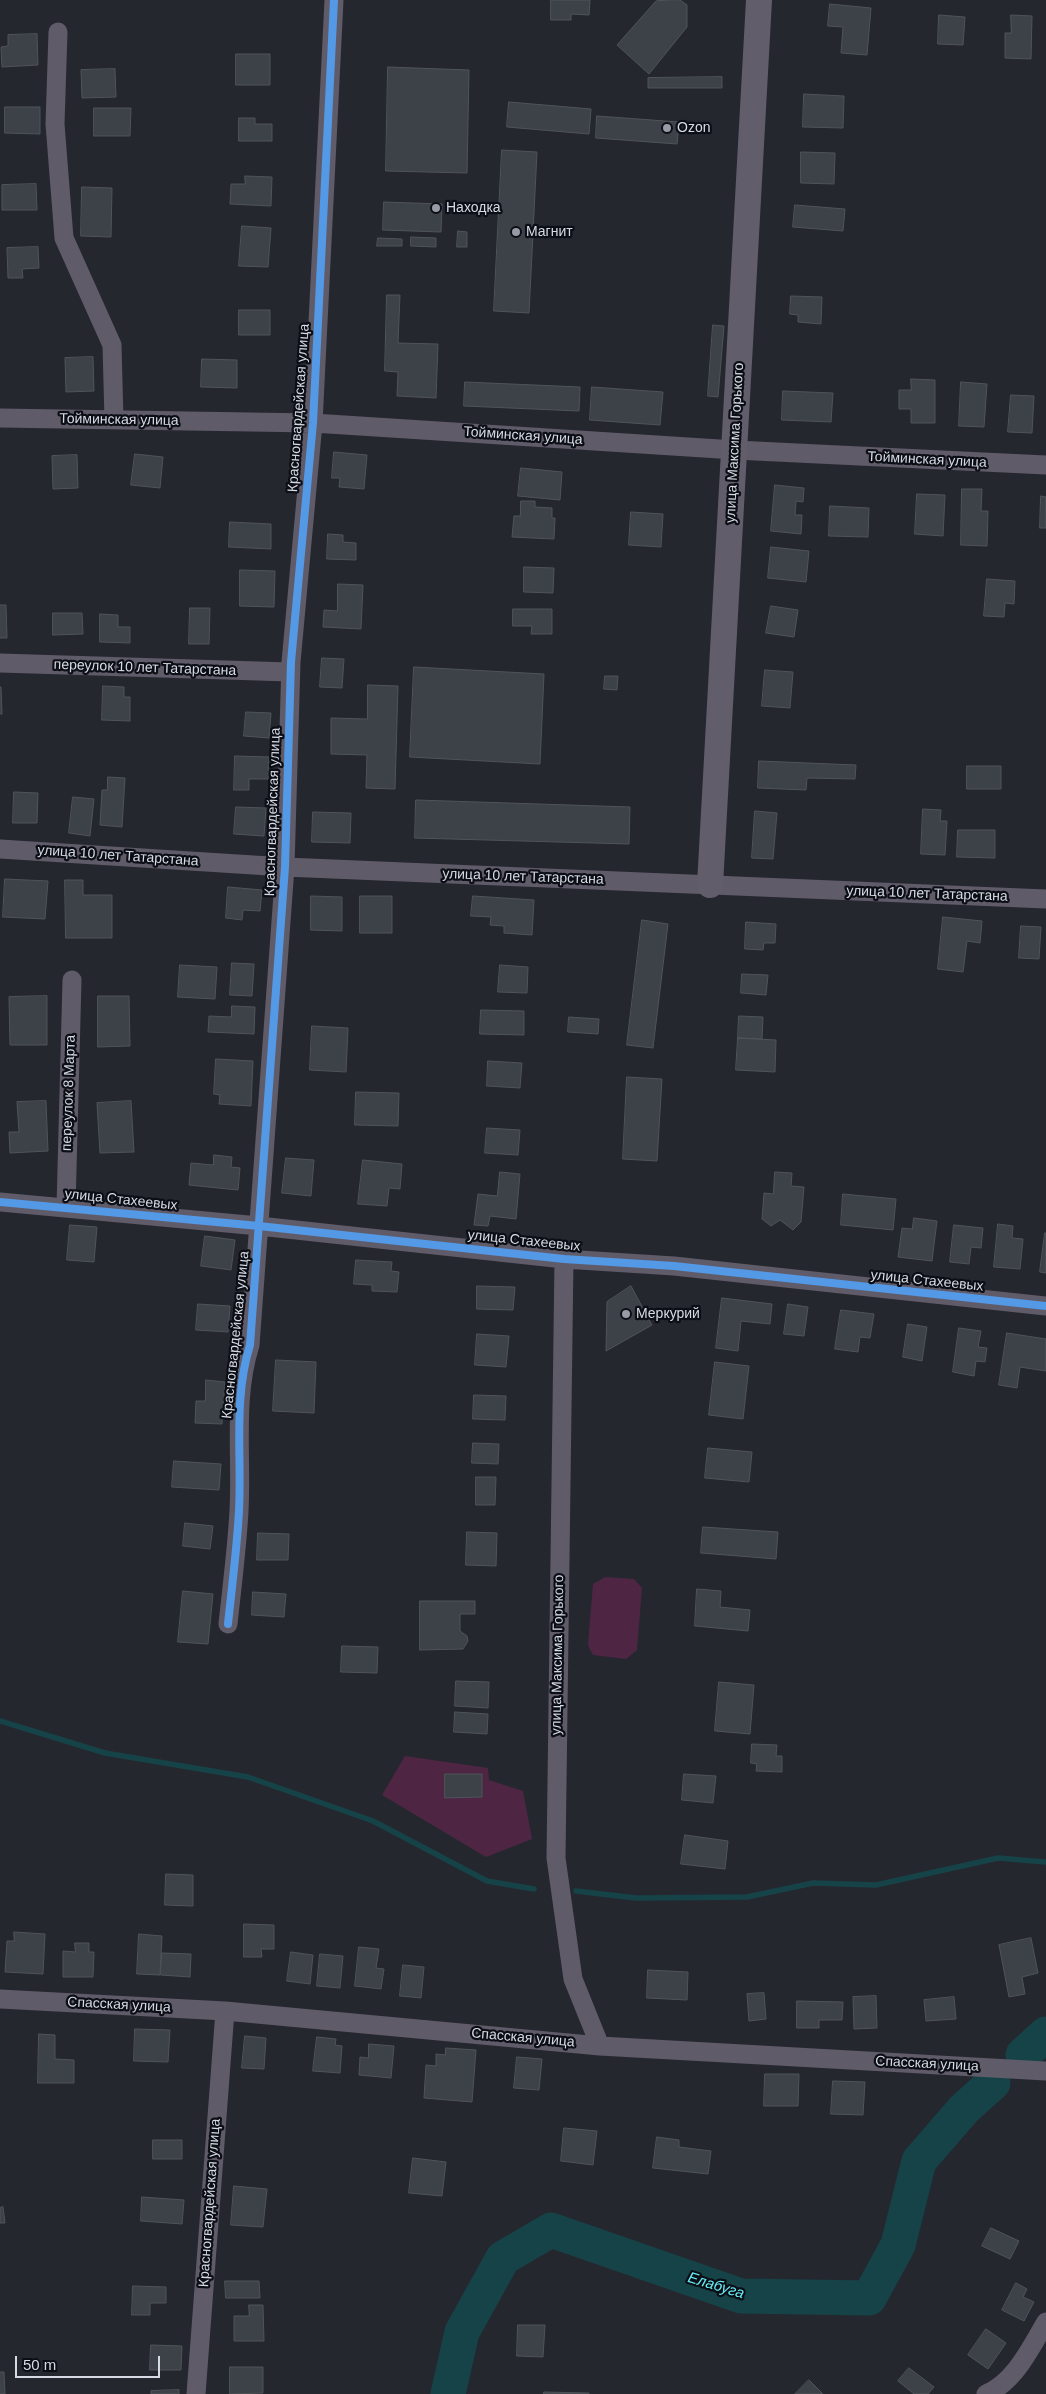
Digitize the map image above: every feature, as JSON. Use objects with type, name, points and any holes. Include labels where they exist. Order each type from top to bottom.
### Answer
[{"type":"street","name":"Красногвардейская улица","points":[[228,1624],[239,1510],[238,1426],[242,1371],[250,1345],[285,867],[290,672],[313,423],[334,0]]},
{"type":"street","name":"улица Максима Горького","points":[[710,885],[759,0]]},
{"type":"street","points":[[58,32],[55,124],[64,238],[112,345],[114,420]]},
{"type":"street","name":"Тойминская улица","points":[[0,418],[313,423],[735,450],[1046,465]]},
{"type":"street","name":"переулок 10 лет Татарстана","points":[[0,663],[290,672]]},
{"type":"street","name":"улица 10 лет Татарстана","points":[[0,849],[285,867],[1046,899]]},
{"type":"street","name":"переулок 8 Марта","points":[[66,1207],[72,980]]},
{"type":"street","name":"улица Стахеевых","points":[[0,1202],[259,1226],[564,1259],[674,1266],[1046,1306]]},
{"type":"street","name":"улица Максима Горького","points":[[564,1259],[556,1858],[572,1979],[600,2046]]},
{"type":"street","name":"Спасская улица","points":[[0,1999],[225,2011],[600,2046],[1046,2071]]},
{"type":"street","name":"Красногвардейская улица","points":[[196,2394],[225,2011]]},
{"type":"street","points":[[986,2394],[1008,2378],[1024,2359],[1046,2322]]},
{"type":"shaded area","points":[[605,1577],[634,1579],[642,1588],[637,1650],[626,1659],[593,1655],[588,1645],[593,1584]]},
{"type":"shaded area","points":[[405,1756],[488,1768],[489,1780],[523,1791],[532,1839],[486,1857],[382,1795]]},
{"type":"building","points":[[551,0],[590,0],[589,15],[571,14],[571,20],[551,20]]},
{"type":"building","points":[[680,0],[687,5],[687,27],[649,74],[617,45],[656,1]]},
{"type":"building","points":[[830,4],[871,8],[867,55],[841,53],[843,27],[828,26]]},
{"type":"building","points":[[939,15],[965,17],[963,45],[938,44]]},
{"type":"building","points":[[1011,15],[1032,16],[1031,59],[1005,58],[1005,33],[1011,33]]},
{"type":"building","points":[[37,34],[38,65],[2,67],[1,47],[8,46],[8,35]]},
{"type":"building","points":[[236,54],[270,54],[270,85],[236,85]]},
{"type":"building","points":[[388,67],[469,70],[467,173],[386,171]]},
{"type":"building","points":[[115,69],[116,97],[82,98],[81,70]]},
{"type":"building","points":[[722,77],[722,88],[648,88],[648,78]]},
{"type":"building","points":[[804,94],[844,96],[843,128],[803,127]]},
{"type":"building","points":[[509,102],[591,109],[589,134],[507,127]]},
{"type":"building","points":[[5,107],[40,107],[40,134],[5,133]]},
{"type":"building","points":[[94,108],[131,108],[130,136],[94,136]]},
{"type":"building","points":[[597,116],[679,122],[677,144],[596,138]]},
{"type":"building","points":[[239,118],[255,118],[255,124],[272,124],[272,141],[239,141]]},
{"type":"building","name":"Магнит","points":[[502,150],[537,152],[529,313],[494,311]]},
{"type":"building","points":[[801,152],[835,153],[834,184],[801,183]]},
{"type":"building","points":[[245,176],[272,177],[271,206],[230,204],[231,184],[245,184]]},
{"type":"building","points":[[36,184],[37,210],[2,210],[2,185]]},
{"type":"building","points":[[82,187],[112,188],[111,237],[81,236]]},
{"type":"building","points":[[384,202],[442,204],[441,232],[383,230]]},
{"type":"building","points":[[795,205],[845,209],[843,231],[793,227]]},
{"type":"building","points":[[242,226],[271,228],[268,267],[239,266]]},
{"type":"building","points":[[458,231],[467,232],[467,247],[457,247]]},
{"type":"building","points":[[411,237],[436,238],[436,247],[411,246]]},
{"type":"building","points":[[378,238],[402,239],[402,246],[377,246]]},
{"type":"building","points":[[38,247],[39,268],[22,269],[23,278],[8,278],[7,248]]},
{"type":"building","points":[[387,295],[400,295],[398,343],[438,344],[436,398],[397,396],[398,372],[385,371]]},
{"type":"building","points":[[791,296],[822,297],[821,324],[798,322],[798,315],[790,314]]},
{"type":"building","points":[[239,310],[270,310],[270,335],[239,335]]},
{"type":"building","points":[[713,325],[724,326],[718,397],[708,396]]},
{"type":"building","points":[[93,357],[94,391],[66,392],[65,358]]},
{"type":"building","points":[[202,359],[237,360],[237,388],[201,387]]},
{"type":"building","points":[[911,379],[935,380],[935,423],[911,423],[911,409],[899,409],[899,390],[911,390]]},
{"type":"building","points":[[465,382],[580,387],[579,411],[464,406]]},
{"type":"building","points":[[961,382],[987,384],[984,427],[959,426]]},
{"type":"building","points":[[592,387],[663,392],[660,425],[590,420]]},
{"type":"building","points":[[783,391],[833,393],[831,422],[782,420]]},
{"type":"building","points":[[1011,395],[1034,396],[1032,433],[1008,432]]},
{"type":"building","points":[[334,452],[367,455],[364,489],[339,487],[340,478],[332,478]]},
{"type":"building","points":[[135,454],[163,457],[160,488],[131,485]]},
{"type":"building","points":[[77,455],[78,488],[53,489],[52,456]]},
{"type":"building","points":[[521,468],[562,472],[560,500],[518,496]]},
{"type":"building","points":[[775,485],[804,488],[803,502],[796,501],[795,515],[802,515],[801,534],[771,531]]},
{"type":"building","points":[[962,489],[982,489],[981,511],[988,511],[987,546],[961,545]]},
{"type":"building","points":[[917,494],[945,495],[943,536],[915,534]]},
{"type":"building","points":[[1041,496],[1046,497],[1046,528],[1040,528]]},
{"type":"building","points":[[521,501],[535,501],[535,507],[552,508],[552,518],[555,518],[554,539],[512,537],[514,516],[520,516]]},
{"type":"building","points":[[830,506],[869,508],[868,537],[829,536]]},
{"type":"building","points":[[631,512],[663,514],[661,547],[629,545]]},
{"type":"building","points":[[230,522],[271,524],[271,549],[229,547]]},
{"type":"building","points":[[328,534],[343,535],[343,542],[356,543],[356,560],[327,559]]},
{"type":"building","points":[[771,547],[809,551],[806,582],[768,578]]},
{"type":"building","points":[[524,567],[554,568],[553,593],[524,592]]},
{"type":"building","points":[[240,570],[275,571],[274,607],[240,606]]},
{"type":"building","points":[[987,579],[1015,581],[1014,604],[1005,603],[1004,617],[984,616]]},
{"type":"building","points":[[338,584],[363,585],[361,629],[323,627],[324,610],[337,611]]},
{"type":"building","points":[[0,605],[6,605],[7,638],[0,638]]},
{"type":"building","points":[[771,606],[798,610],[794,637],[766,633]]},
{"type":"building","points":[[190,608],[210,608],[209,644],[189,644]]},
{"type":"building","points":[[513,609],[552,609],[552,634],[531,634],[532,626],[513,626]]},
{"type":"building","points":[[53,613],[82,613],[83,634],[53,635]]},
{"type":"building","points":[[100,614],[118,615],[118,627],[130,627],[130,643],[100,642]]},
{"type":"building","points":[[322,658],[344,659],[342,688],[320,687]]},
{"type":"building","points":[[414,667],[544,674],[540,764],[410,757]]},
{"type":"building","points":[[765,670],[793,672],[790,708],[762,706]]},
{"type":"building","points":[[605,676],[618,676],[617,690],[604,689]]},
{"type":"building","points":[[368,685],[398,686],[395,789],[366,788],[367,755],[331,754],[331,718],[367,719]]},
{"type":"building","points":[[103,686],[124,687],[124,697],[130,697],[130,721],[102,720]]},
{"type":"building","points":[[1,687],[2,714],[0,714]]},
{"type":"building","points":[[246,712],[271,713],[269,738],[244,736]]},
{"type":"building","points":[[235,756],[269,757],[268,779],[249,779],[249,790],[234,790]]},
{"type":"building","points":[[759,761],[856,765],[855,779],[807,778],[806,790],[758,788]]},
{"type":"building","points":[[967,766],[1001,766],[1001,789],[967,789]]},
{"type":"building","points":[[108,777],[125,778],[122,827],[100,825],[102,790],[107,790]]},
{"type":"building","points":[[14,792],[38,793],[37,823],[13,823]]},
{"type":"building","points":[[73,797],[94,799],[90,836],[69,833]]},
{"type":"building","points":[[416,800],[630,807],[629,844],[415,838]]},
{"type":"building","points":[[236,807],[266,808],[264,836],[234,834]]},
{"type":"building","points":[[923,809],[941,810],[940,821],[947,821],[945,855],[921,854]]},
{"type":"building","points":[[755,811],[777,813],[773,859],[752,858]]},
{"type":"building","points":[[313,812],[351,813],[350,843],[312,842]]},
{"type":"building","points":[[958,830],[995,830],[995,858],[957,857]]},
{"type":"building","points":[[5,879],[48,881],[45,919],[3,917]]},
{"type":"building","points":[[65,880],[83,880],[83,895],[112,895],[112,938],[66,938]]},
{"type":"building","points":[[228,887],[262,890],[260,911],[243,910],[242,920],[226,918]]},
{"type":"building","points":[[311,896],[342,897],[342,931],[311,930]]},
{"type":"building","points":[[360,896],[392,896],[392,933],[360,933]]},
{"type":"building","points":[[473,896],[534,900],[532,935],[504,933],[504,926],[490,925],[491,917],[471,916]]},
{"type":"building","points":[[943,917],[982,921],[980,943],[967,941],[963,972],[938,969]]},
{"type":"building","points":[[642,920],[668,924],[653,1048],[627,1045]]},
{"type":"building","points":[[746,922],[776,924],[775,943],[764,943],[763,950],[745,949]]},
{"type":"building","points":[[1021,926],[1041,927],[1039,959],[1019,958]]},
{"type":"building","points":[[232,963],[254,964],[252,996],[230,995]]},
{"type":"building","points":[[180,965],[217,967],[215,999],[178,997]]},
{"type":"building","points":[[500,965],[528,967],[527,993],[498,992]]},
{"type":"building","points":[[742,974],[768,975],[766,995],[741,993]]},
{"type":"building","points":[[47,996],[47,1045],[10,1045],[9,997]]},
{"type":"building","points":[[98,996],[129,996],[130,1046],[98,1047]]},
{"type":"building","points":[[232,1006],[255,1007],[254,1034],[208,1032],[209,1016],[231,1017]]},
{"type":"building","points":[[481,1010],[524,1011],[524,1035],[480,1034]]},
{"type":"building","points":[[739,1016],[763,1017],[762,1039],[738,1038]]},
{"type":"building","points":[[569,1017],[599,1019],[598,1034],[568,1032]]},
{"type":"building","points":[[312,1026],[348,1028],[346,1072],[310,1070]]},
{"type":"building","points":[[738,1038],[776,1040],[775,1072],[736,1070]]},
{"type":"building","points":[[216,1059],[253,1061],[251,1106],[219,1104],[220,1095],[214,1094]]},
{"type":"building","points":[[488,1061],[522,1063],[520,1088],[487,1086]]},
{"type":"building","points":[[627,1077],[662,1079],[657,1161],[623,1159]]},
{"type":"building","points":[[356,1092],[399,1093],[398,1126],[355,1125]]},
{"type":"building","points":[[46,1101],[48,1151],[10,1153],[9,1132],[19,1132],[17,1102]]},
{"type":"building","points":[[131,1101],[134,1152],[100,1153],[97,1103]]},
{"type":"building","points":[[487,1128],[520,1130],[518,1155],[485,1153]]},
{"type":"building","points":[[214,1155],[232,1157],[231,1167],[240,1168],[238,1190],[189,1185],[191,1163],[213,1165]]},
{"type":"building","points":[[286,1158],[314,1160],[311,1196],[282,1193]]},
{"type":"building","points":[[363,1160],[402,1164],[400,1189],[389,1188],[387,1206],[358,1204]]},
{"type":"building","points":[[500,1172],[520,1174],[516,1219],[490,1216],[488,1226],[474,1225],[478,1194],[497,1196]]},
{"type":"building","points":[[775,1172],[792,1173],[791,1186],[804,1187],[801,1222],[793,1230],[780,1220],[771,1226],[762,1219],[764,1193],[773,1194]]},
{"type":"building","points":[[843,1194],[896,1199],[893,1230],[841,1225]]},
{"type":"building","points":[[914,1218],[937,1221],[932,1261],[898,1257],[902,1228],[912,1229]]},
{"type":"building","points":[[998,1224],[1013,1226],[1012,1238],[1023,1239],[1020,1269],[994,1267]]},
{"type":"building","points":[[70,1225],[97,1227],[94,1262],[67,1260]]},
{"type":"building","points":[[954,1225],[983,1228],[981,1248],[971,1247],[969,1264],[950,1262]]},
{"type":"building","points":[[1046,1233],[1046,1273],[1040,1272]]},
{"type":"building","points":[[205,1236],[235,1240],[231,1270],[201,1266]]},
{"type":"building","points":[[356,1260],[392,1262],[391,1271],[399,1272],[397,1292],[372,1291],[372,1285],[354,1284]]},
{"type":"building","points":[[477,1286],[515,1287],[513,1310],[477,1309]]},
{"type":"building","name":"Меркурий","points":[[631,1286],[652,1325],[606,1351],[607,1302]]},
{"type":"building","points":[[722,1298],[772,1304],[770,1324],[741,1321],[738,1351],[716,1348]]},
{"type":"building","points":[[198,1304],[230,1306],[228,1332],[196,1330]]},
{"type":"building","points":[[788,1304],[808,1307],[804,1336],[784,1334]]},
{"type":"building","points":[[841,1310],[874,1314],[870,1338],[860,1337],[858,1352],[835,1349]]},
{"type":"building","points":[[908,1324],[927,1327],[922,1361],[903,1357]]},
{"type":"building","points":[[959,1328],[981,1331],[978,1347],[987,1348],[985,1362],[976,1361],[974,1376],[953,1372]]},
{"type":"building","points":[[1007,1333],[1046,1339],[1046,1371],[1020,1367],[1017,1388],[999,1385]]},
{"type":"building","points":[[477,1334],[509,1336],[506,1367],[475,1365]]},
{"type":"building","points":[[276,1360],[316,1362],[314,1413],[273,1411]]},
{"type":"building","points":[[715,1362],[749,1366],[743,1419],[709,1415]]},
{"type":"building","points":[[206,1380],[225,1382],[222,1424],[195,1423],[196,1401],[205,1401]]},
{"type":"building","points":[[474,1395],[506,1396],[505,1420],[473,1419]]},
{"type":"building","points":[[473,1443],[499,1444],[498,1464],[472,1463]]},
{"type":"building","points":[[708,1448],[752,1452],[749,1482],[705,1478]]},
{"type":"building","points":[[174,1461],[221,1464],[219,1490],[172,1487]]},
{"type":"building","points":[[476,1477],[496,1477],[495,1505],[476,1505]]},
{"type":"building","points":[[185,1523],[213,1526],[210,1549],[183,1546]]},
{"type":"building","points":[[703,1527],[778,1532],[776,1559],[701,1553]]},
{"type":"building","points":[[467,1532],[497,1533],[496,1566],[466,1565]]},
{"type":"building","points":[[258,1533],[289,1534],[288,1560],[257,1560]]},
{"type":"building","points":[[697,1589],[721,1591],[720,1607],[750,1610],[748,1631],[695,1626]]},
{"type":"building","points":[[183,1591],[213,1594],[208,1644],[178,1642]]},
{"type":"building","points":[[253,1592],[286,1594],[284,1617],[252,1615]]},
{"type":"building","points":[[420,1601],[475,1601],[475,1614],[460,1614],[460,1631],[467,1636],[468,1641],[463,1649],[420,1650]]},
{"type":"building","points":[[342,1646],[378,1647],[377,1673],[341,1672]]},
{"type":"building","points":[[456,1681],[489,1682],[488,1708],[455,1706]]},
{"type":"building","points":[[719,1682],[754,1685],[750,1734],[715,1731]]},
{"type":"building","points":[[455,1712],[488,1714],[487,1734],[454,1732]]},
{"type":"building","points":[[752,1744],[777,1745],[776,1756],[782,1756],[782,1772],[756,1771],[757,1764],[751,1763]]},
{"type":"building","points":[[445,1774],[482,1774],[482,1797],[445,1798]]},
{"type":"building","points":[[684,1774],[716,1776],[713,1803],[682,1800]]},
{"type":"building","points":[[685,1835],[728,1841],[725,1869],[681,1864]]},
{"type":"building","points":[[166,1874],[193,1875],[193,1906],[165,1905]]},
{"type":"building","points":[[244,1924],[274,1925],[274,1949],[261,1949],[262,1957],[244,1957]]},
{"type":"building","points":[[14,1932],[45,1934],[43,1974],[5,1972],[7,1941],[14,1941]]},
{"type":"building","points":[[139,1934],[162,1936],[160,1975],[137,1974]]},
{"type":"building","points":[[1031,1938],[1038,1973],[1022,1977],[1025,1994],[1009,1997],[999,1945]]},
{"type":"building","points":[[75,1943],[89,1943],[89,1952],[94,1952],[93,1977],[63,1977],[63,1951],[75,1952]]},
{"type":"building","points":[[359,1947],[379,1949],[376,1968],[384,1969],[381,1989],[355,1986]]},
{"type":"building","points":[[291,1952],[313,1955],[310,1984],[287,1981]]},
{"type":"building","points":[[162,1953],[191,1954],[190,1977],[161,1975]]},
{"type":"building","points":[[320,1954],[343,1956],[340,1988],[317,1986]]},
{"type":"building","points":[[403,1965],[424,1967],[421,1998],[400,1996]]},
{"type":"building","points":[[648,1970],[688,1972],[687,2000],[647,1998]]},
{"type":"building","points":[[764,1993],[766,2019],[749,2021],[747,1994]]},
{"type":"building","points":[[876,1996],[877,2028],[854,2029],[853,1997]]},
{"type":"building","points":[[954,1997],[956,2019],[926,2021],[924,2000]]},
{"type":"building","points":[[797,2001],[843,2002],[842,2020],[819,2020],[819,2028],[797,2028]]},
{"type":"building","points":[[135,2029],[170,2030],[168,2062],[134,2061]]},
{"type":"building","points":[[39,2034],[55,2035],[55,2059],[74,2060],[74,2083],[38,2083]]},
{"type":"building","points":[[245,2036],[266,2038],[264,2069],[242,2068]]},
{"type":"building","points":[[317,2037],[336,2039],[335,2045],[342,2046],[340,2073],[313,2071]]},
{"type":"building","points":[[369,2044],[394,2046],[391,2078],[359,2075],[360,2057],[368,2058]]},
{"type":"building","points":[[446,2048],[476,2050],[472,2102],[424,2098],[426,2065],[436,2066],[436,2054],[445,2055]]},
{"type":"building","points":[[517,2057],[542,2059],[539,2090],[514,2088]]},
{"type":"building","points":[[765,2074],[799,2074],[798,2106],[764,2106]]},
{"type":"building","points":[[833,2081],[865,2082],[863,2115],[831,2114]]},
{"type":"building","points":[[564,2128],[597,2131],[593,2165],[561,2161]]},
{"type":"building","points":[[657,2137],[679,2140],[679,2147],[711,2151],[708,2174],[653,2168]]},
{"type":"building","points":[[153,2140],[182,2140],[182,2159],[153,2159]]},
{"type":"building","points":[[413,2158],[446,2162],[442,2196],[409,2193]]},
{"type":"building","points":[[234,2186],[267,2189],[263,2227],[231,2225]]},
{"type":"building","points":[[142,2197],[184,2200],[182,2224],[141,2221]]},
{"type":"building","points":[[3,2207],[5,2223],[0,2223],[0,2208]]},
{"type":"building","points":[[991,2228],[1019,2241],[1010,2259],[982,2246]]},
{"type":"building","points":[[225,2281],[259,2281],[260,2298],[226,2298]]},
{"type":"building","points":[[1016,2283],[1027,2289],[1023,2297],[1034,2302],[1024,2321],[1002,2310]]},
{"type":"building","points":[[133,2286],[166,2287],[166,2303],[150,2303],[150,2315],[132,2315]]},
{"type":"building","points":[[249,2305],[263,2305],[264,2341],[234,2341],[234,2316],[249,2316]]},
{"type":"building","points":[[518,2325],[545,2325],[543,2357],[517,2356]]},
{"type":"building","points":[[986,2329],[1006,2343],[988,2369],[968,2355]]},
{"type":"building","points":[[151,2345],[182,2346],[181,2370],[150,2370]]},
{"type":"building","points":[[230,2367],[263,2367],[263,2393],[230,2394]]},
{"type":"building","points":[[909,2368],[934,2387],[928,2394],[914,2394],[898,2381]]},
{"type":"building","points":[[0,2372],[4,2372],[5,2394],[0,2394]]},
{"type":"building","points":[[809,2380],[823,2394],[795,2394]]},
{"type":"building","points":[[179,2390],[179,2394],[151,2394],[151,2391]]},
{"type":"building","points":[[544,2392],[589,2393],[589,2394],[544,2394]]},
{"type":"waterway","points":[[0,1721],[105,1753],[248,1777],[373,1821],[487,1881],[534,1889]]},
{"type":"waterway","points":[[576,1891],[636,1898],[747,1897],[813,1883],[876,1885],[998,1858],[1046,1862]]},
{"type":"waterway","name":"Елабуга","points":[[1023,2055],[1046,2034]]},
{"type":"waterway","name":"Елабуга","points":[[448,2394],[462,2332],[503,2258],[551,2230],[741,2296],[869,2298],[898,2245],[919,2161],[964,2109],[993,2083]]},
{"type":"cycle path","points":[[228,1624],[239,1511],[240,1406],[245,1365],[250,1345],[285,867],[291,662],[313,423],[334,0]]},
{"type":"cycle path","points":[[0,1202],[259,1226],[564,1259],[674,1266],[1046,1306]]},
{"type":"place","name":"Ozon","points":[[667,128]]},
{"type":"place","name":"Находка","points":[[436,208]]},
{"type":"place","name":"Магнит","points":[[516,232]]},
{"type":"place","name":"Меркурий","points":[[626,1314]]}]
